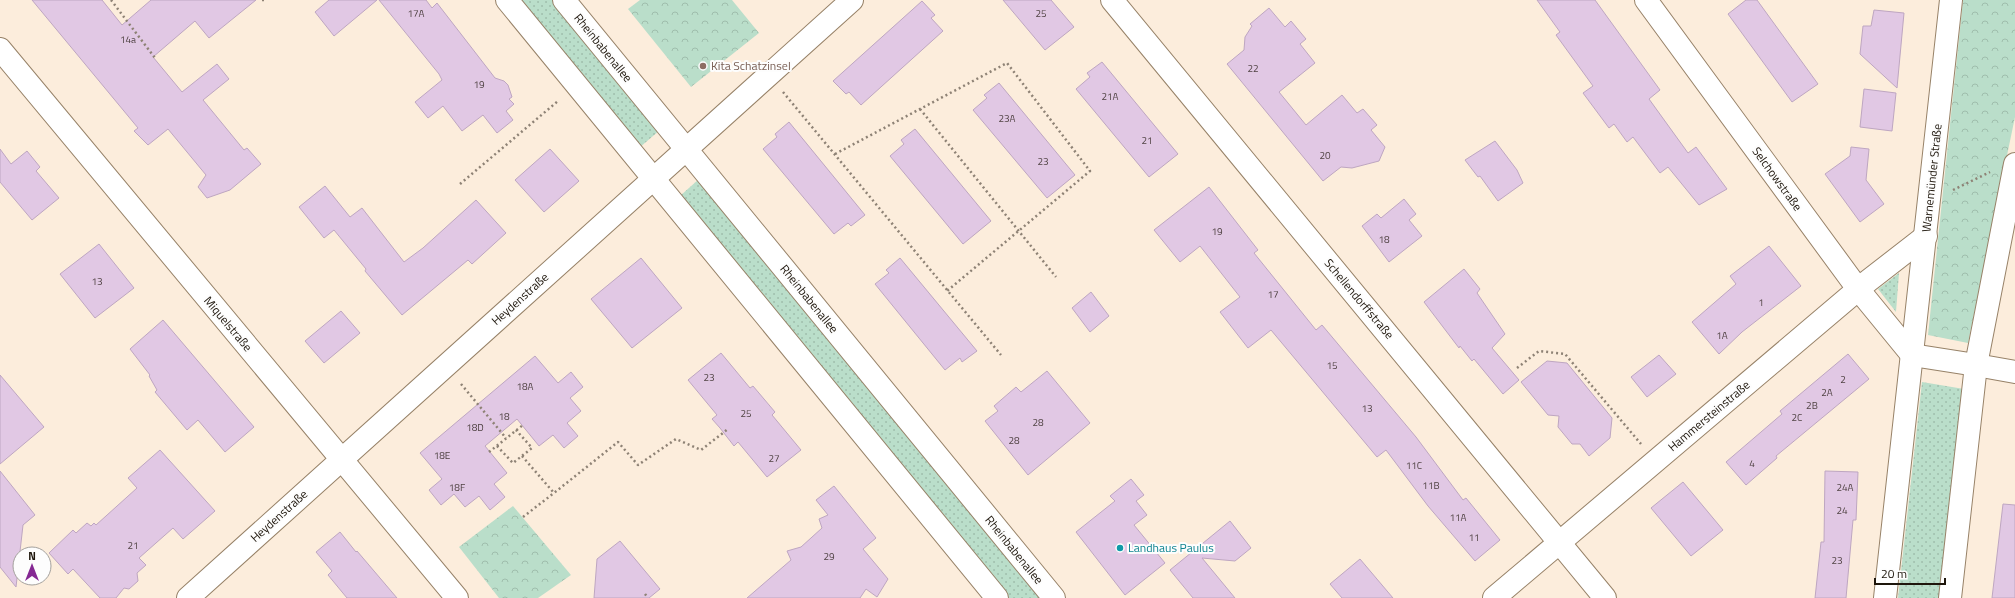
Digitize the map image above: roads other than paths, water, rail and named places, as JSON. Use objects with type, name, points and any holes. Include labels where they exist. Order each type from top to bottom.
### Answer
[{"type":"street","points":[[507,0],[997,598]]},
{"type":"street","name":"Rheinbabenallee","points":[[564,0],[1054,598]]},
{"type":"street","name":"Heydenstraße","points":[[188,598],[852,0]]},
{"type":"street","name":"Schellendorffstraße","points":[[1112,0],[1605,598]]},
{"type":"street","name":"Selchowstraße","points":[[1646,0],[1858,289],[1912,355]]},
{"type":"street","name":"Warnemünder Straße","points":[[1885,598],[1931,194],[1951,0]]},
{"type":"street","name":"Miquelstraße","points":[[0,49],[457,598]]},
{"type":"street","points":[[1950,598],[1976,365],[2014,167]]},
{"type":"street","name":"Hammersteinstraße","points":[[1494,598],[1858,289],[1926,236]]},
{"type":"street","points":[[1912,355],[2015,372]]},
{"type":"place","name":"Kita Schatzinsel","points":[[703,66]]},
{"type":"place","name":"Landhaus Paulus","points":[[1120,548]]}]
